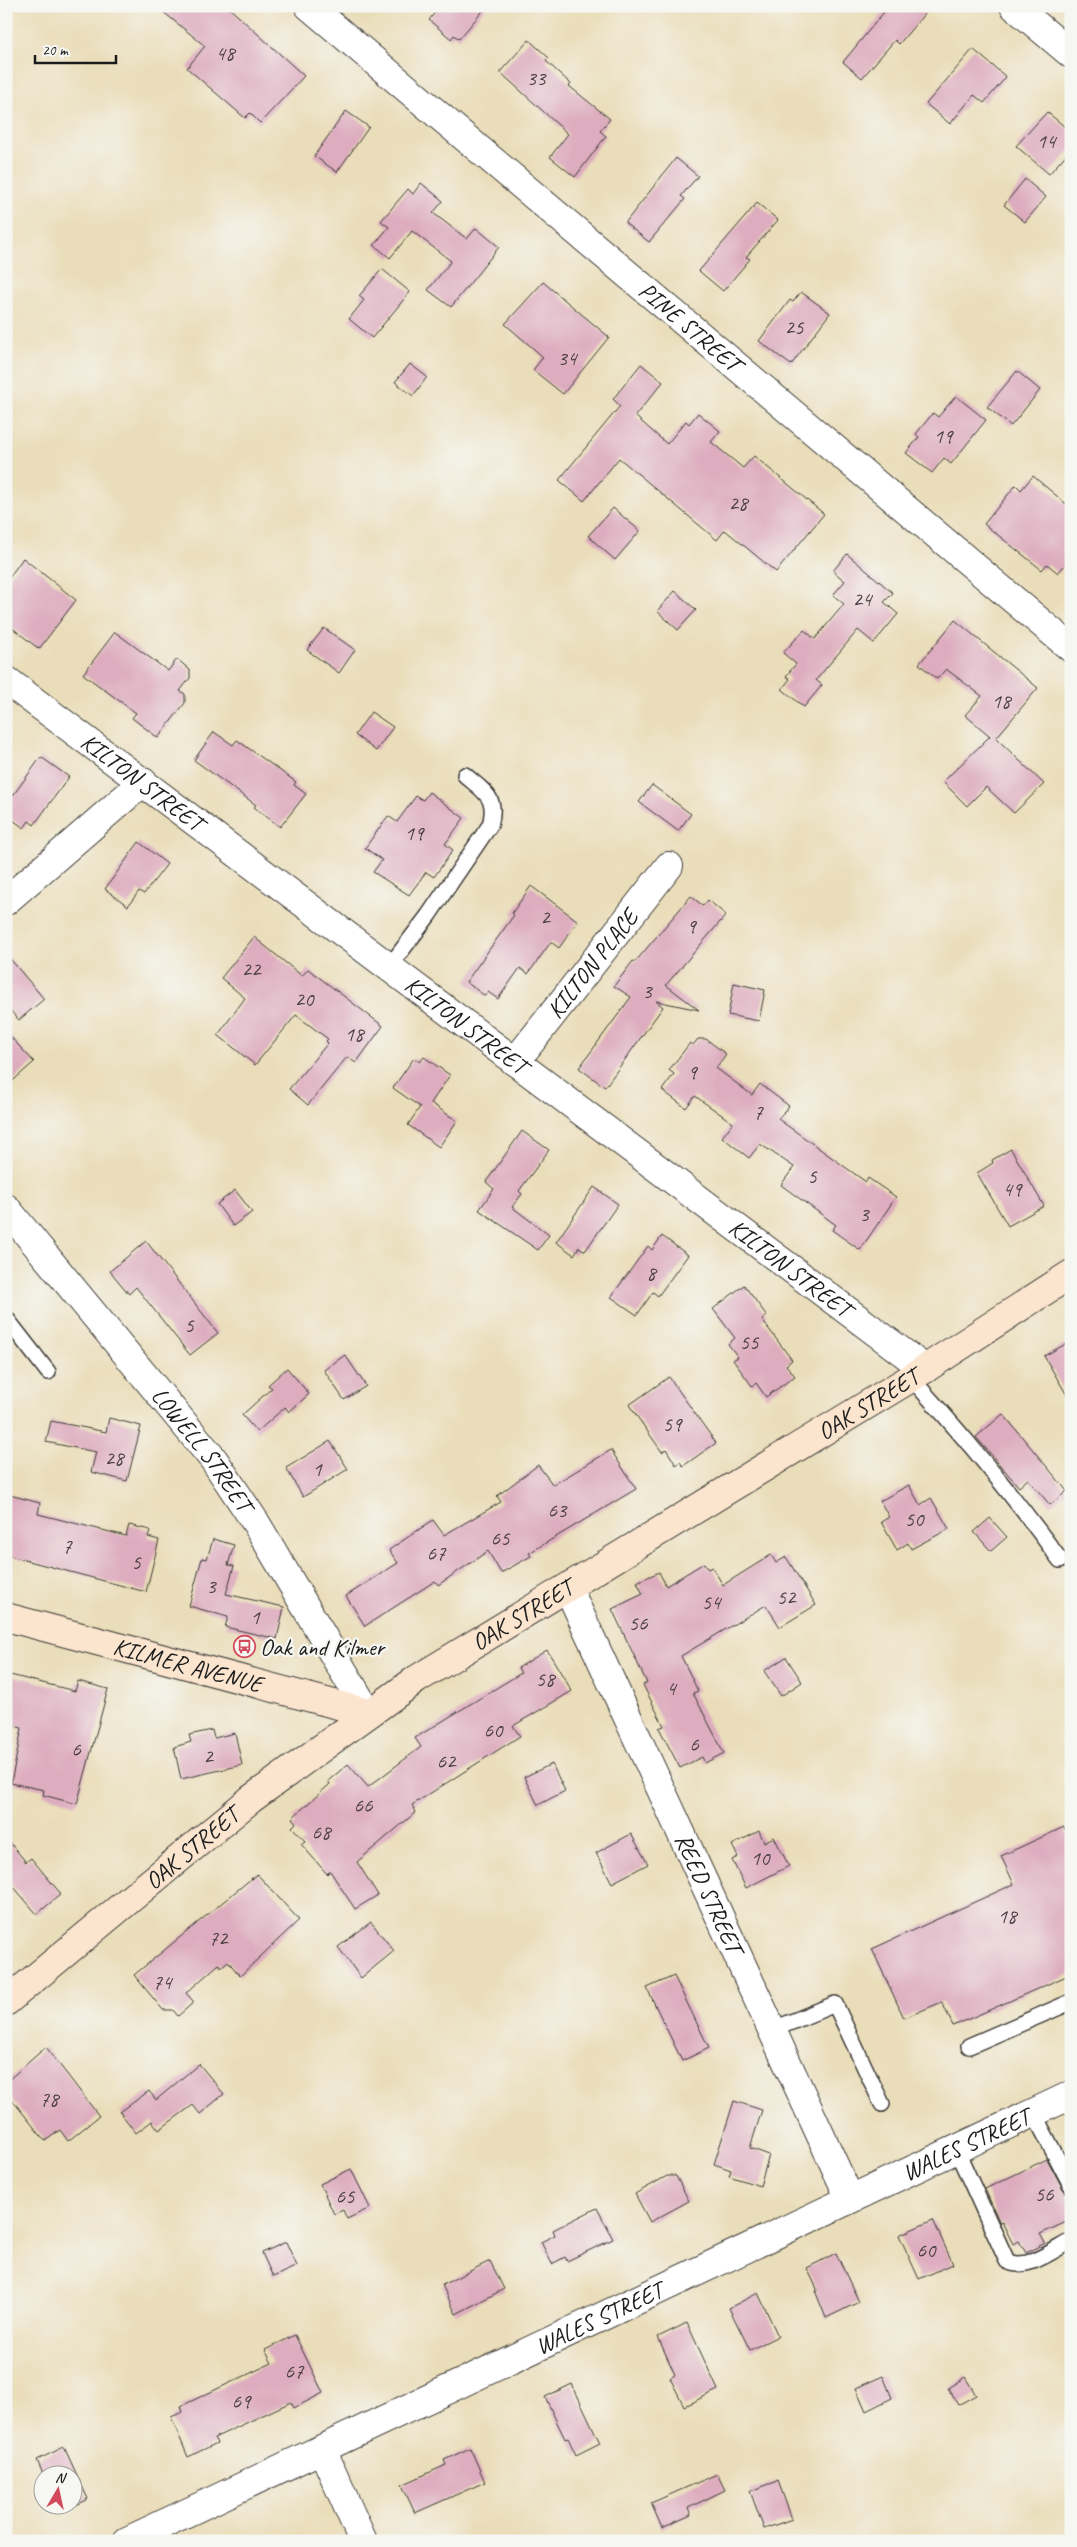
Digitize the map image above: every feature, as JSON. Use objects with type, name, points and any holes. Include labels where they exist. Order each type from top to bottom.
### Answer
[{"type":"street","name":"PINE STREET","points":[[309,6],[1071,648]]},
{"type":"street","points":[[1014,6],[1071,54]]},
{"type":"street","name":"KILTON STREET","points":[[6,680],[516,1062],[918,1374]]},
{"type":"street","points":[[6,901],[143,782]]},
{"type":"street","name":"KILTON PLACE","points":[[516,1062],[669,866]]},
{"type":"street","name":"LOWELL STREET","points":[[6,1208],[214,1460],[271,1547],[368,1713]]},
{"type":"street","name":"OAK STREET","points":[[6,2002],[251,1799],[417,1679],[918,1374],[1071,1274]]},
{"type":"street","name":"REED STREET","points":[[568,1588],[850,2199]]},
{"type":"street","name":"KILMER AVENUE","points":[[6,1617],[368,1713]]},
{"type":"street","name":"WALES STREET","points":[[128,2541],[1071,2095]]},
{"type":"street","points":[[322,2449],[363,2541]]},
{"type":"lane","points":[[389,967],[428,916],[490,825],[494,812],[491,799],[466,775]]},
{"type":"lane","points":[[6,1318],[48,1372]]},
{"type":"lane","points":[[918,1374],[951,1421],[1022,1508],[1060,1560]]},
{"type":"lane","points":[[968,2046],[1071,2002]]},
{"type":"lane","points":[[772,2030],[835,2004],[882,2104]]},
{"type":"lane","points":[[1033,2112],[1071,2185]]},
{"type":"lane","points":[[956,2149],[1007,2261],[1014,2265],[1023,2265],[1071,2241]]},
{"type":"building","points":[[156,6],[227,6],[304,76],[260,123],[250,113],[245,118],[187,68],[205,46]]},
{"type":"building","points":[[440,6],[487,6],[459,39],[454,35],[451,39],[429,20]]},
{"type":"building","points":[[889,6],[931,6],[899,44],[895,40],[862,78],[843,62]]},
{"type":"building","points":[[529,40],[549,58],[546,61],[571,84],[569,86],[610,119],[600,131],[606,136],[575,177],[550,157],[568,134],[500,72]]},
{"type":"building","points":[[973,49],[1006,77],[984,103],[974,95],[950,124],[926,104]]},
{"type":"building","points":[[346,111],[369,127],[337,172],[314,156]]},
{"type":"building","points":[[1047,112],[1071,132],[1071,149],[1049,174],[1016,146]]},
{"type":"building","points":[[676,158],[698,176],[681,196],[685,199],[649,242],[625,223]]},
{"type":"building","points":[[1025,179],[1046,197],[1025,222],[1004,205]]},
{"type":"building","points":[[421,183],[443,201],[433,213],[467,239],[476,228],[499,247],[451,307],[428,290],[451,261],[412,231],[390,258],[374,245],[389,227],[381,221],[408,189],[413,194]]},
{"type":"building","points":[[757,203],[778,220],[746,257],[750,259],[723,291],[699,271]]},
{"type":"building","points":[[382,269],[410,292],[372,338],[349,319],[364,300],[359,296]]},
{"type":"building","points":[[543,282],[609,337],[563,394],[533,370],[543,357],[505,324]]},
{"type":"building","points":[[801,292],[830,313],[791,365],[759,341],[790,300],[793,302]]},
{"type":"building","points":[[410,364],[427,377],[413,396],[395,382]]},
{"type":"building","points":[[641,364],[663,382],[635,416],[667,444],[686,421],[689,424],[698,413],[720,431],[711,442],[743,468],[754,456],[824,514],[776,572],[725,530],[717,540],[619,458],[584,501],[559,480],[620,406],[613,399]]},
{"type":"building","points":[[1017,371],[1040,390],[1011,426],[987,407]]},
{"type":"building","points":[[956,396],[986,420],[951,464],[944,458],[932,473],[906,453],[919,437],[916,434],[933,413],[938,417]]},
{"type":"building","points":[[1033,476],[1071,508],[1071,558],[1058,573],[1047,564],[1042,570],[984,524],[1016,485],[1021,490]]},
{"type":"building","points":[[613,508],[640,531],[615,560],[588,536]]},
{"type":"building","points":[[847,554],[893,593],[884,602],[898,614],[874,643],[858,630],[816,680],[822,685],[804,707],[782,689],[790,679],[786,676],[796,664],[783,653],[804,630],[815,639],[844,604],[833,595],[845,581],[833,571]]},
{"type":"building","points":[[23,558],[76,600],[39,649],[6,623],[6,582]]},
{"type":"building","points":[[675,591],[696,610],[678,630],[657,611]]},
{"type":"building","points":[[955,620],[1038,688],[996,738],[1044,784],[1014,813],[986,787],[967,806],[943,782],[990,736],[965,715],[982,696],[946,669],[937,679],[919,664]]},
{"type":"building","points":[[324,628],[355,650],[339,673],[307,650]]},
{"type":"building","points":[[115,632],[168,671],[177,659],[190,670],[190,678],[180,691],[185,694],[185,703],[158,738],[132,718],[136,713],[83,674]]},
{"type":"building","points":[[371,712],[393,727],[376,751],[355,735]]},
{"type":"building","points":[[214,732],[233,745],[237,740],[296,782],[294,785],[306,794],[280,827],[254,807],[256,805],[194,760]]},
{"type":"building","points":[[41,757],[69,777],[34,825],[29,821],[24,828],[6,815],[6,805]]},
{"type":"building","points":[[652,785],[691,814],[678,831],[639,802]]},
{"type":"building","points":[[429,792],[464,818],[445,844],[453,850],[434,877],[426,872],[409,895],[373,872],[382,860],[365,848],[388,816],[397,822],[416,796],[423,800]]},
{"type":"building","points":[[139,842],[167,864],[144,894],[139,891],[128,906],[105,889]]},
{"type":"building","points":[[531,886],[578,921],[559,948],[551,942],[528,974],[520,968],[498,999],[488,992],[485,996],[466,982],[514,915],[512,913]]},
{"type":"building","points":[[691,896],[703,906],[708,900],[726,915],[666,985],[699,1010],[656,1001],[663,1007],[605,1087],[579,1068],[631,997],[614,986],[633,961],[635,962]]},
{"type":"building","points":[[254,937],[302,976],[308,969],[383,1026],[356,1063],[347,1057],[308,1105],[289,1089],[328,1043],[326,1041],[328,1039],[296,1015],[255,1065],[218,1035],[245,998],[221,978]]},
{"type":"building","points":[[6,954],[44,999],[19,1020],[6,1006]]},
{"type":"building","points":[[734,983],[765,990],[759,1021],[728,1015]]},
{"type":"building","points":[[6,1032],[34,1062],[6,1087]]},
{"type":"building","points":[[698,1039],[706,1039],[726,1054],[716,1068],[752,1095],[760,1084],[789,1106],[778,1119],[866,1182],[868,1178],[896,1197],[860,1250],[832,1230],[836,1225],[781,1185],[794,1167],[760,1144],[749,1158],[722,1137],[733,1123],[695,1096],[686,1108],[662,1090],[674,1074],[669,1070],[690,1043],[693,1045]]},
{"type":"building","points":[[424,1057],[450,1075],[431,1103],[457,1121],[439,1147],[408,1125],[420,1107],[393,1088],[414,1058],[420,1062]]},
{"type":"building","points":[[522,1131],[549,1150],[519,1191],[522,1194],[512,1207],[549,1235],[538,1250],[479,1210],[494,1189],[486,1182]]},
{"type":"building","points":[[1011,1149],[1044,1206],[1008,1226],[977,1173],[993,1163],[992,1160]]},
{"type":"building","points":[[594,1187],[618,1204],[585,1251],[579,1247],[574,1255],[556,1242]]},
{"type":"building","points":[[235,1190],[252,1212],[233,1226],[217,1204]]},
{"type":"building","points":[[662,1236],[688,1255],[658,1296],[653,1292],[637,1315],[611,1297],[648,1246],[652,1250]]},
{"type":"building","points":[[146,1241],[218,1333],[190,1355],[136,1287],[129,1294],[110,1271]]},
{"type":"building","points":[[744,1285],[767,1316],[762,1320],[792,1360],[786,1365],[795,1376],[766,1397],[756,1383],[752,1386],[733,1360],[738,1357],[728,1344],[735,1338],[713,1309]]},
{"type":"building","points":[[1071,1341],[1071,1402],[1044,1356]]},
{"type":"building","points":[[345,1355],[366,1386],[344,1400],[324,1370]]},
{"type":"building","points":[[287,1368],[309,1394],[289,1412],[285,1407],[257,1432],[242,1415],[272,1388],[268,1385]]},
{"type":"building","points":[[669,1377],[716,1443],[683,1466],[680,1462],[676,1465],[666,1449],[662,1452],[629,1405]]},
{"type":"building","points":[[1003,1414],[1067,1491],[1050,1505],[1028,1479],[1019,1487],[976,1437]]},
{"type":"building","points":[[109,1418],[141,1426],[127,1481],[91,1472],[96,1452],[46,1442],[51,1421],[106,1432]]},
{"type":"building","points":[[330,1441],[348,1469],[303,1497],[286,1468]]},
{"type":"building","points":[[611,1450],[636,1489],[529,1553],[531,1556],[501,1573],[488,1551],[438,1585],[435,1581],[365,1626],[346,1596],[398,1563],[389,1550],[433,1520],[444,1535],[501,1502],[497,1496],[538,1465],[553,1485]]},
{"type":"building","points":[[909,1485],[920,1505],[931,1498],[949,1529],[911,1549],[908,1543],[897,1550],[881,1522],[889,1517],[880,1501]]},
{"type":"building","points":[[6,1494],[40,1503],[38,1514],[126,1536],[129,1525],[150,1530],[148,1537],[159,1540],[146,1592],[6,1555]]},
{"type":"building","points":[[990,1518],[1007,1537],[991,1551],[974,1532]]},
{"type":"building","points":[[213,1539],[234,1545],[228,1565],[234,1566],[226,1594],[284,1607],[277,1639],[225,1627],[228,1617],[189,1606],[202,1558],[207,1559]]},
{"type":"building","points":[[771,1555],[776,1563],[786,1557],[816,1605],[780,1627],[766,1605],[681,1656],[698,1691],[693,1693],[724,1753],[705,1763],[702,1757],[680,1768],[659,1728],[664,1726],[643,1685],[647,1683],[612,1609],[643,1594],[637,1582],[659,1572],[666,1586],[704,1563],[708,1569],[712,1567],[723,1585]]},
{"type":"building","points":[[547,1650],[572,1691],[513,1726],[520,1736],[412,1805],[416,1812],[357,1862],[378,1895],[355,1909],[330,1871],[327,1874],[301,1844],[305,1841],[292,1827],[296,1823],[292,1818],[330,1784],[328,1781],[348,1764],[368,1787],[421,1747],[415,1738],[521,1673],[518,1668]]},
{"type":"building","points":[[786,1657],[802,1682],[781,1696],[764,1671]]},
{"type":"building","points":[[6,1674],[75,1691],[78,1681],[108,1689],[77,1804],[43,1795],[44,1790],[11,1783],[22,1728],[6,1724]]},
{"type":"building","points":[[212,1730],[214,1738],[235,1733],[242,1765],[181,1779],[174,1747],[191,1742],[189,1735]]},
{"type":"building","points":[[552,1764],[565,1791],[538,1805],[524,1777]]},
{"type":"building","points":[[1064,1827],[1071,1842],[1071,1974],[953,2026],[942,2002],[904,2018],[872,1949],[1014,1884],[1001,1856]]},
{"type":"building","points":[[759,1831],[764,1842],[774,1837],[789,1866],[746,1888],[732,1860],[738,1857],[732,1845]]},
{"type":"building","points":[[631,1834],[648,1864],[612,1883],[596,1853]]},
{"type":"building","points":[[6,1838],[26,1862],[31,1858],[61,1894],[37,1914],[6,1878]]},
{"type":"building","points":[[257,1874],[299,1920],[240,1976],[228,1961],[221,1967],[219,1964],[186,1993],[194,2002],[178,2016],[173,2010],[163,2010],[134,1975]]},
{"type":"building","points":[[371,1922],[394,1951],[361,1978],[338,1947]]},
{"type":"building","points":[[674,1976],[709,2048],[682,2061],[647,1988]]},
{"type":"building","points":[[46,2047],[99,2116],[68,2141],[60,2130],[45,2141],[6,2092],[6,2082]]},
{"type":"building","points":[[199,2064],[224,2094],[200,2114],[193,2105],[159,2130],[152,2121],[136,2133],[120,2112],[149,2091],[156,2100]]},
{"type":"building","points":[[734,2101],[762,2110],[750,2148],[769,2155],[760,2186],[729,2176],[731,2170],[714,2164]]},
{"type":"building","points":[[1047,2159],[1063,2189],[1071,2194],[1071,2220],[1040,2234],[1045,2243],[1026,2253],[1019,2241],[1013,2244],[1002,2222],[1000,2223],[985,2189]]},
{"type":"building","points":[[351,2169],[370,2208],[347,2219],[343,2210],[334,2214],[320,2184]]},
{"type":"building","points":[[667,2176],[676,2176],[689,2201],[650,2222],[635,2194]]},
{"type":"building","points":[[597,2208],[613,2239],[567,2261],[565,2257],[552,2264],[541,2242],[555,2235],[553,2230]]},
{"type":"building","points":[[933,2220],[953,2264],[919,2279],[899,2235]]},
{"type":"building","points":[[286,2242],[297,2266],[273,2277],[262,2253]]},
{"type":"building","points":[[836,2253],[859,2302],[826,2318],[816,2293],[817,2289],[807,2268]]},
{"type":"building","points":[[490,2261],[504,2289],[456,2314],[442,2285]]},
{"type":"building","points":[[758,2293],[778,2336],[750,2350],[729,2308]]},
{"type":"building","points":[[687,2323],[718,2390],[684,2406],[670,2378],[675,2375],[658,2337]]},
{"type":"building","points":[[295,2335],[323,2393],[294,2408],[291,2402],[214,2438],[217,2443],[188,2457],[171,2417],[183,2412],[181,2406],[272,2363],[265,2350]]},
{"type":"building","points":[[883,2376],[892,2398],[866,2411],[856,2388]]},
{"type":"building","points":[[965,2377],[976,2395],[958,2405],[948,2388]]},
{"type":"building","points":[[572,2384],[600,2443],[576,2455],[568,2438],[565,2439],[545,2397]]},
{"type":"building","points":[[64,2447],[72,2464],[39,2464],[37,2460]]},
{"type":"building","points":[[470,2448],[485,2482],[415,2513],[402,2485],[446,2465],[444,2460]]},
{"type":"building","points":[[717,2474],[725,2490],[688,2508],[691,2515],[662,2528],[651,2503]]},
{"type":"building","points":[[778,2481],[792,2519],[764,2529],[750,2491]]},
{"type":"building","points":[[82,2486],[88,2499],[82,2502]]},
{"type":"place","name":"Oak and Kilmer","points":[[244,1647]]}]
